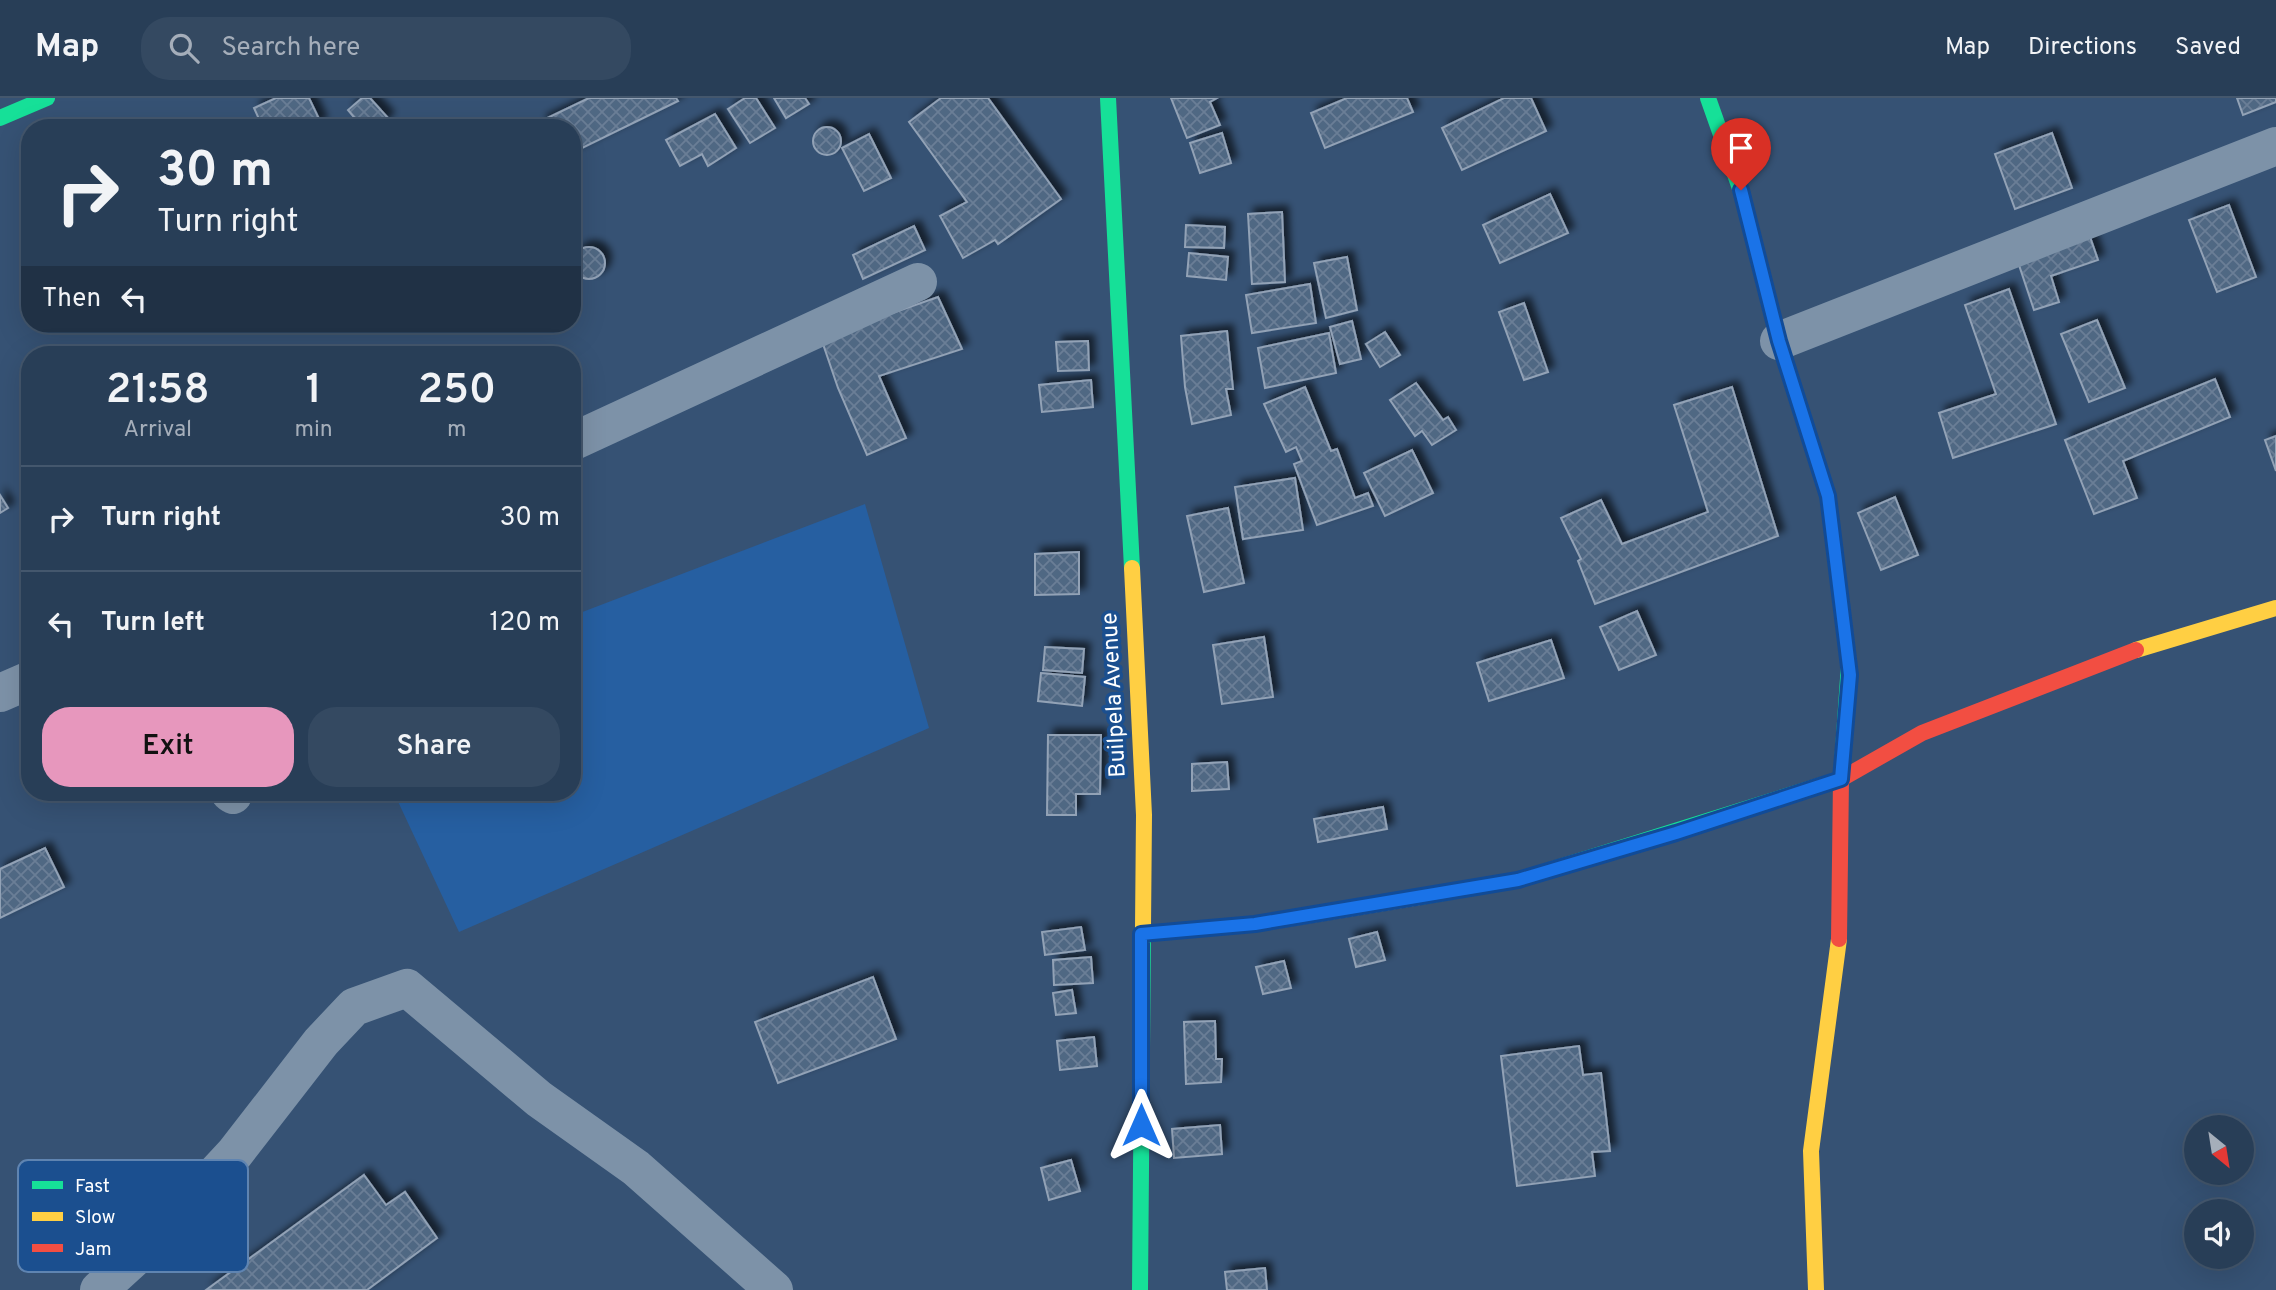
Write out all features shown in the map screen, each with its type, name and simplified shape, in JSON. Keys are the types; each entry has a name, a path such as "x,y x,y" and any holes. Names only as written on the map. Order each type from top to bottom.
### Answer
{"street":[{"path":"0,118 47,98"},
{"name":"Builpela Avenue","path":"1108,98 1144,816 1140,1290"},
{"path":"1708,98 1741,190 1779,341 1828,496 1850,675 1841,779 1839,954 1811,1151 1816,1290"},
{"path":"1779,341 1825,326 2276,146"},
{"path":"581,438 918,282"},
{"path":"1141,934 1255,924 1518,880 1676,833 1841,779 1922,733 2110,658 2276,608"},
{"path":"0,693 21,684"},
{"path":"228,1160 321,1042 354,1007 407,988 540,1099 636,1168 774,1290"},
{"path":"99,1290 119,1272"}],"shaded area":[{"path":"865,504 929,728 459,932 398,801 581,801 581,613"}],"building":[{"path":"276,98 309,98 319,119 259,119 254,108"},
{"path":"362,98 370,98 388,118 356,119 348,110"},
{"path":"589,98 676,98 678,101 581,149 581,119 545,119"},
{"path":"745,98 756,98 775,128 750,143 728,109"},
{"path":"774,98 805,98 809,104 786,118"},
{"path":"941,98 988,98 1061,199 998,244 995,240 963,258 940,216 967,202 909,122"},
{"path":"1171,98 1217,98 1210,102 1220,125 1187,138"},
{"path":"1347,98 1407,98 1413,112 1325,148 1311,113"},
{"path":"1504,98 1531,98 1546,131 1462,170 1442,128"},
{"path":"2237,98 2276,98 2276,102 2243,115"},
{"path":"715,114 736,148 708,166 702,154 680,166 666,140"},
{"path":"827,127 837,131 841,141 837,151 827,155 817,151 813,141 817,131"},
{"path":"1222,133 1231,163 1200,173 1190,143"},
{"path":"2052,133 2072,188 2015,209 1995,154"},
{"path":"869,134 891,178 864,191 842,148"},
{"path":"1550,194 1568,233 1500,263 1483,225"},
{"path":"2229,205 2256,277 2217,292 2189,220"},
{"path":"1282,212 1285,282 1252,284 1248,214"},
{"path":"1186,225 1225,227 1224,248 1185,247"},
{"path":"914,226 925,250 863,279 853,255"},
{"path":"2089,234 2098,260 2051,276 2059,302 2034,310 2017,259"},
{"path":"595,248 604,257 604,269 600,274 589,279 581,276 581,250"},
{"path":"1189,253 1228,257 1226,280 1187,276"},
{"path":"1347,257 1357,310 1326,318 1314,263"},
{"path":"1310,284 1316,323 1252,333 1246,295"},
{"path":"2009,289 2056,424 1953,458 1939,413 1996,394 1965,305"},
{"path":"938,297 962,349 879,376 906,438 867,455 838,388 821,338"},
{"path":"1524,303 1548,372 1524,380 1499,312"},
{"path":"2097,320 2125,388 2089,402 2061,334"},
{"path":"1352,321 1361,359 1340,364 1330,327"},
{"path":"1227,331 1233,389 1226,389 1231,415 1192,424 1185,387 1181,336"},
{"path":"1385,332 1400,355 1380,367 1366,344"},
{"path":"1329,333 1336,373 1265,388 1258,348"},
{"path":"1088,341 1089,370 1058,371 1056,342"},
{"path":"2215,379 2230,417 2123,461 2137,498 2094,514 2065,440"},
{"path":"1091,380 1093,407 1042,412 1039,385"},
{"path":"1416,383 1443,420 1448,417 1456,430 1432,445 1422,431 1415,436 1390,400"},
{"path":"1305,387 1331,451 1337,449 1355,498 1368,493 1373,506 1317,525 1294,464 1302,461 1296,447 1286,452 1264,404"},
{"path":"1732,387 1778,536 1595,604 1578,561 1581,559 1561,518 1601,500 1622,544 1708,512 1674,405"},
{"path":"2276,436 2276,471 2265,440"},
{"path":"1412,450 1433,493 1385,516 1364,473"},
{"path":"1295,478 1303,530 1243,539 1235,487"},
{"path":"0,495 8,508 0,513"},
{"path":"1895,497 1918,555 1881,570 1858,513"},
{"path":"1228,508 1244,583 1204,592 1187,516"},
{"path":"1079,552 1079,594 1035,595 1035,554"},
{"path":"1637,611 1656,655 1619,670 1600,627"},
{"path":"1264,637 1273,697 1222,704 1213,645"},
{"path":"1551,640 1564,678 1489,701 1477,663"},
{"path":"1045,647 1084,649 1082,673 1043,670"},
{"path":"1041,673 1085,677 1082,706 1038,701"},
{"path":"1048,735 1101,735 1100,794 1076,794 1076,815 1047,815"},
{"path":"1227,762 1229,789 1192,791 1192,764"},
{"path":"1383,807 1387,829 1318,842 1314,819"},
{"path":"45,848 64,887 0,918 0,869"},
{"path":"1081,927 1085,950 1045,955 1042,932"},
{"path":"1377,932 1385,960 1356,967 1349,939"},
{"path":"1091,957 1093,983 1054,985 1053,960"},
{"path":"1284,961 1291,988 1263,994 1256,967"},
{"path":"873,977 896,1039 778,1083 755,1022"},
{"path":"1072,990 1076,1013 1056,1015 1053,993"},
{"path":"1215,1021 1216,1059 1222,1059 1221,1082 1186,1084 1184,1022"},
{"path":"1094,1037 1097,1066 1060,1070 1057,1041"},
{"path":"1579,1046 1583,1075 1601,1073 1610,1151 1592,1152 1595,1176 1517,1186 1501,1056"},
{"path":"1220,1125 1222,1154 1174,1158 1172,1129"},
{"path":"1071,1160 1080,1191 1049,1200 1041,1168"},
{"path":"364,1175 386,1205 405,1192 437,1238 367,1290 206,1290 231,1272 248,1272 248,1259"},
{"path":"1265,1268 1267,1290 1227,1290 1225,1272"}],"traffic: fast":[{"path":"0,118 47,98"},
{"path":"1108,98 1132,568"},
{"path":"1708,98 1742,194"},
{"path":"1419,897 1518,880 1841,779 1849,664"},
{"path":"1140,1290 1143,927"}],"traffic: slow":[{"path":"1132,568 1144,815 1143,927"},
{"path":"2136,650 2276,608"},
{"path":"1141,934 1255,924 1419,897"},
{"path":"1816,1290 1811,1151 1839,939"}],"traffic: jam":[{"path":"1742,194 1779,341 1828,496 1849,664"},
{"path":"1839,939 1841,779 1922,733 2136,650"}],"route":[{"path":"1141,1125 1141,934 1255,924 1518,880 1676,833 1841,779 1850,675 1828,496 1779,341 1741,190"}]}
